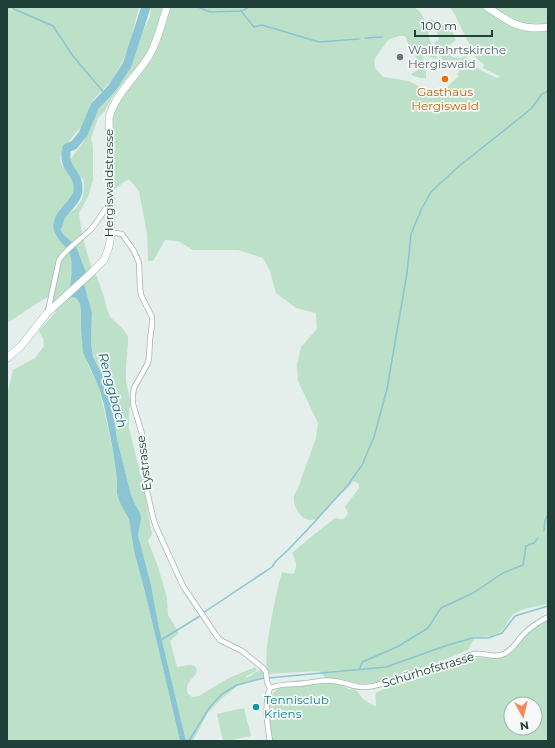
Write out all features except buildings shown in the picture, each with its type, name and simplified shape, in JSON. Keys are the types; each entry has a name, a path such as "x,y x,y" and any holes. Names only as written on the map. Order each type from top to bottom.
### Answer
{"street":[{"name":"Hergiswaldstrasse","path":"7,358 21,346 47,314 104,260 110,248 109,118 116,101 153,49 167,7"},
{"path":"487,7 508,22 520,26 535,28 548,27"},
{"path":"47,314 59,260 63,254 80,240 98,221 104,209 110,202"},
{"name":"Eystrasse","path":"111,234 122,234 134,251 139,263 141,295 152,316 148,363 134,388 133,404 142,434 145,451 146,487 156,529 183,586 216,635 220,640 242,651 263,668 266,672 267,682 270,688"},
{"name":"Schürhofstrasse","path":"270,688 284,684 306,684 327,680 365,688 387,683 404,676 424,672 476,654 491,656 503,655 510,650 528,630 548,617"},
{"path":"270,688 267,696 266,723 270,741"}],"green space":[{"path":"7,7 139,7 129,47 123,61 111,81 94,99 81,127 65,147 60,157 61,163 74,182 76,190 75,194 58,213 63,245 70,254 72,267 70,287 51,306 52,301 48,297 7,323"},
{"path":"151,7 164,7 146,56 134,73 130,74 113,96 104,112 98,118 91,138 93,147 93,180 88,197 79,213 86,250 92,268 86,273 71,241 61,231 60,225 65,216 76,208 82,199 84,191 83,179 72,168 70,163 71,159 85,139 99,105 130,66 140,36 150,17"},
{"path":"170,7 413,7 421,13 423,17 437,57 436,59 423,56 426,78 418,78 411,74 420,68 412,46 409,46 405,36 399,36 388,40 374,60 375,68 383,77 409,81 432,94 446,88 459,76 457,74 460,71 456,67 454,69 447,60 444,62 436,49 434,42 439,40 435,26 431,27 429,20 431,19 438,28 448,22 456,40 448,46 447,49 452,57 460,58 466,56 472,64 480,70 497,78 501,76 483,68 484,64 475,56 450,7 483,7 505,22 548,28 548,604 526,608 515,613 504,628 495,635 475,637 468,650 439,662 383,681 355,685 342,679 326,678 319,671 268,674 266,655 274,603 282,572 294,573 296,563 292,553 335,518 341,519 346,517 348,513 345,507 359,488 359,484 353,481 333,501 321,516 316,519 308,520 304,518 300,515 294,503 294,496 316,438 318,423 298,381 297,365 301,347 317,329 316,313 296,308 276,293 270,271 263,258 238,250 193,250 178,241 165,240 153,261 148,261 147,234 139,191 129,179 115,189 113,187 112,127 116,104 147,65"},
{"path":"489,7 548,7 548,24 525,25"},
{"path":"96,274 110,317 128,336 126,381 131,405 129,410 129,428 143,485 152,534 148,541 158,567 167,598 168,615 179,633 170,641 177,667 189,665 195,666 196,669 195,674 188,684 188,694 192,697 199,696 229,678 255,667 257,670 246,676 246,678 261,669 263,672 264,677 235,686 235,688 219,701 207,714 193,741 186,741 159,628 151,585 138,535 140,513 131,495 104,378 93,357 91,340 92,312 84,284"},
{"path":"74,297 80,304 81,329 88,365 99,388 113,450 117,479 117,494 120,503 129,518 134,551 180,741 7,741 7,395 13,370 35,358 44,346 43,338 39,332 40,329 56,312 54,310 68,298"},
{"path":"548,620 548,741 272,741 268,708 270,698 276,690 281,687 330,683 342,685 348,689 356,690 363,699 376,706 376,693 394,684 420,678 471,658 501,657 508,654 524,636 535,627"},
{"path":"244,708 251,736 223,741 217,714"}],"water":[{"path":"58,213 65,216 60,225 61,231 77,249 86,273 84,284 92,312 91,340 93,357 104,378 131,495 140,513 141,518 138,535 151,585 159,628 186,741 180,741 134,551 129,519 117,494 117,479 113,450 104,405 99,388 83,352 80,304 74,297 68,298 68,288 70,287 72,271 70,255 54,232 55,219"}],"waterway":[{"path":"12,7 53,26 73,56 106,95"},
{"name":"Renggbach","path":"58,225 60,217 74,200 78,191 78,184 66,161 67,148 74,145 83,134 95,106 112,88 127,65 146,7"},
{"path":"198,7 210,12 241,11 254,27 262,25 319,42 359,39"},
{"path":"242,11 249,7"},
{"path":"365,38 382,37"},
{"path":"203,613 272,567 348,485 362,465 374,437 387,389 407,273 411,234 421,210 431,192 458,167 531,109 542,94 548,91"},
{"path":"544,531 545,520 548,514"},
{"path":"360,668 362,662 397,647 428,628 441,608 473,593 503,573 523,565 526,546 534,543 538,538"},
{"path":"268,678 386,667 472,638 488,638 502,633 515,616 548,606"},
{"path":"161,640 200,616"},
{"path":"189,741 209,708 222,694 237,685 264,678"}],"place":[{"name":"Wallfahrtskirche Hergiswald","path":"400,57"},
{"name":"Gasthaus Hergiswald","path":"445,79"},
{"name":"Tennisclub Kriens","path":"256,707"}]}
